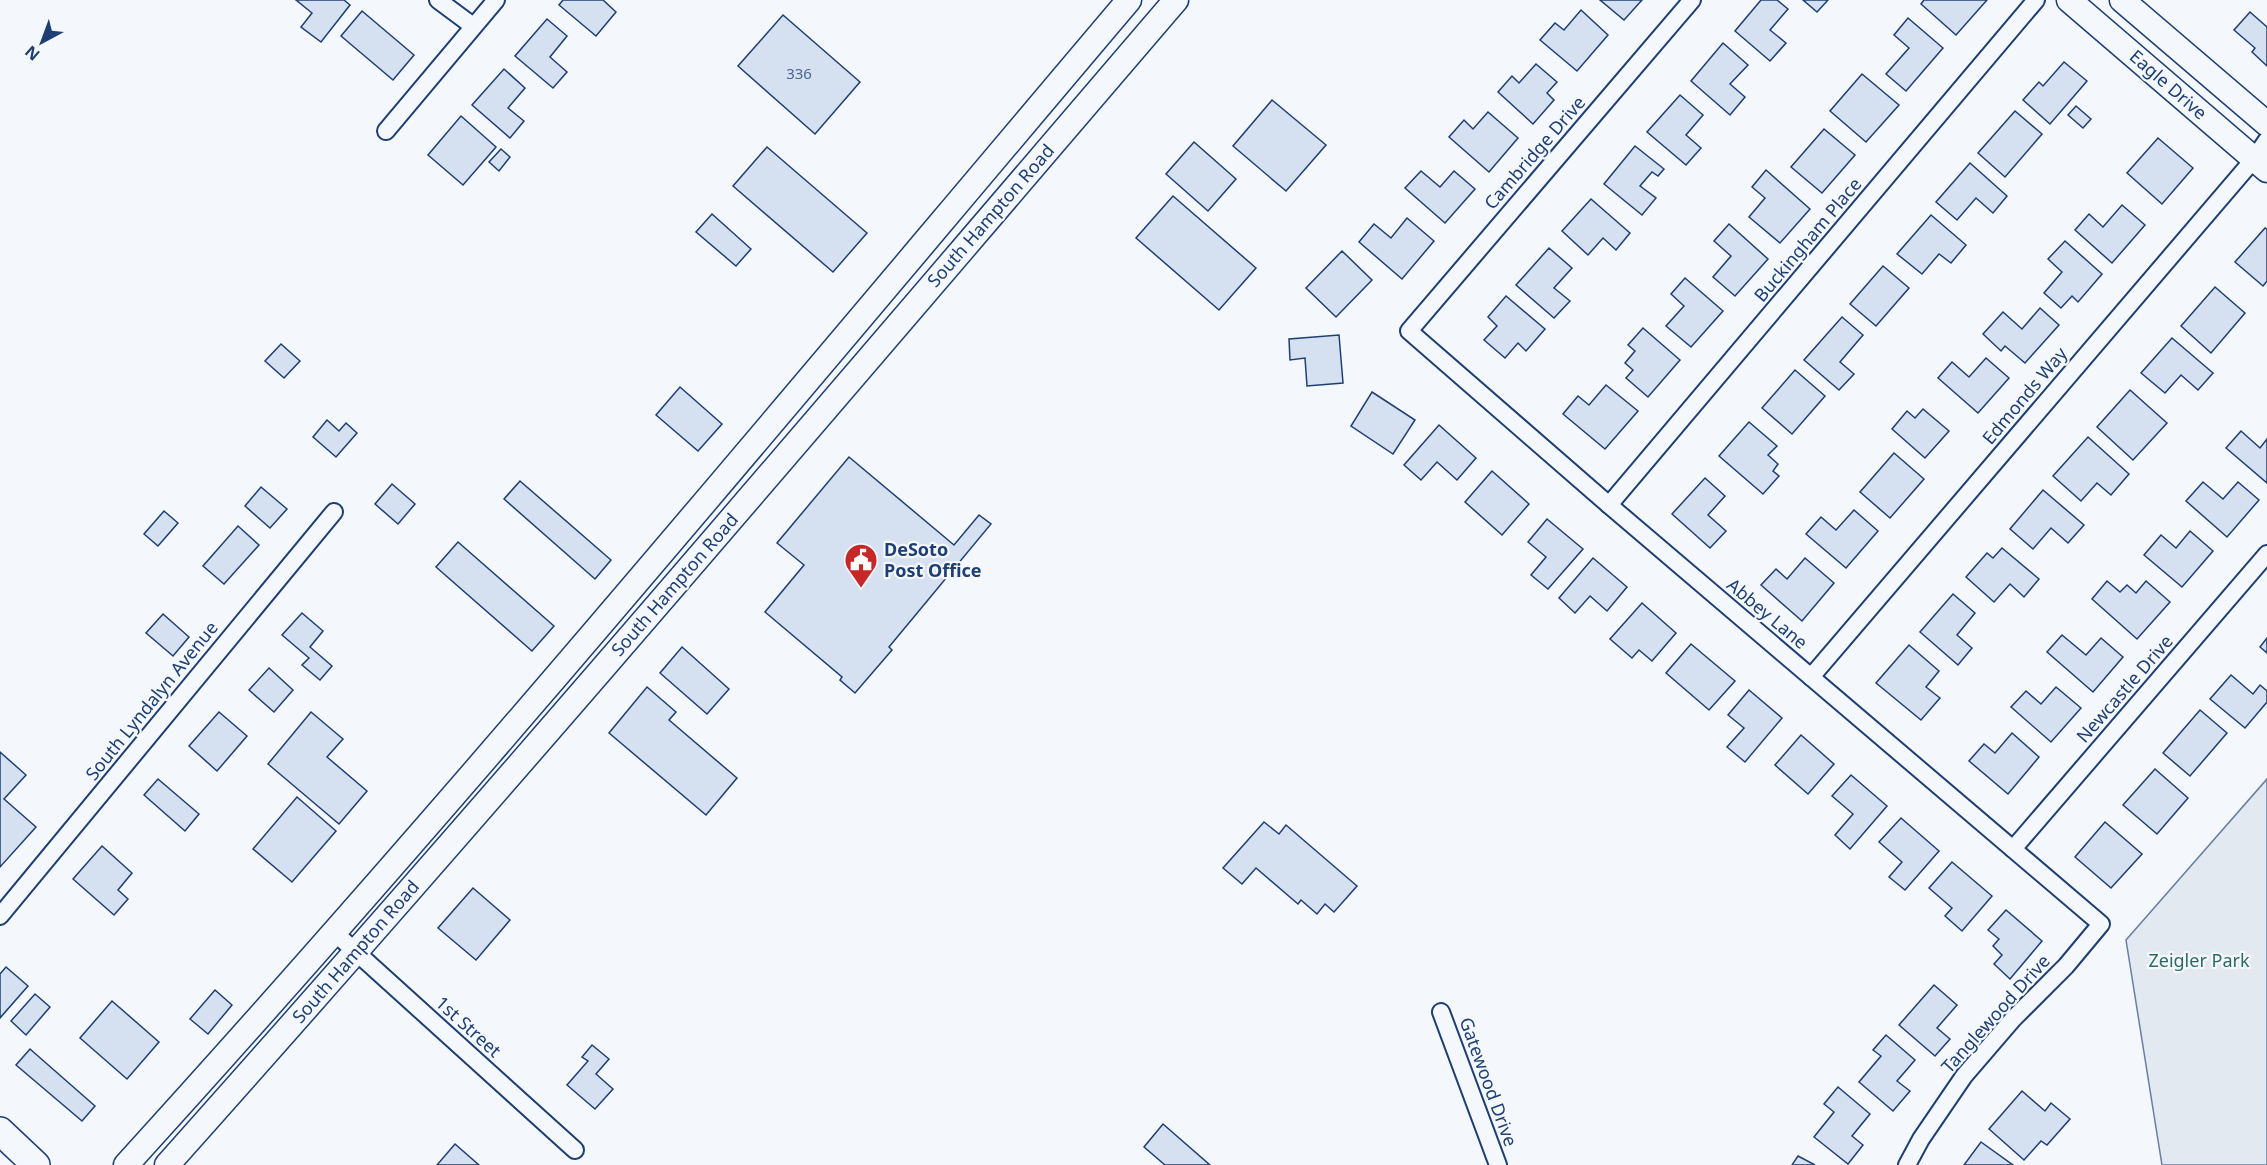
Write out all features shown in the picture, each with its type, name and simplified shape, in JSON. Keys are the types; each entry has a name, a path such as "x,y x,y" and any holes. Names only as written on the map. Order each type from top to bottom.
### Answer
{"main road":[{"name":"South Hampton Road","path":"126,1165 335,933 548,686 1129,0"},
{"name":"South Hampton Road","path":"167,1165 571,706 1176,0"},
{"name":"Eagle Drive","path":"2069,0 2262,156"},
{"name":"Eagle Drive","path":"2122,0 2267,124"},
{"path":"972,185 998,208"},
{"path":"858,320 884,341"},
{"path":"655,560 679,581"},
{"path":"548,686 571,706"},
{"path":"0,1131 36,1165"}],"street":[{"path":"438,0 474,26"},
{"path":"386,131 495,0"},
{"name":"Cambridge Drive","path":"1409,331 1692,0"},
{"name":"Buckingham Place","path":"1609,505 2037,0"},
{"name":"Edmonds Way","path":"1811,677 2262,156"},
{"name":"Abbey Lane","path":"1409,331 1609,505 2101,924"},
{"name":"South Lyndalyn Avenue","path":"0,916 334,512"},
{"name":"Newcastle Drive","path":"2013,849 2267,554"},
{"name":"Tanglewood Drive","path":"1907,1165 1921,1139 1964,1076 2013,1019 2066,966 2101,924"},
{"name":"1st Street","path":"335,933 575,1150"},
{"name":"Gatewood Drive","path":"1441,1012 1498,1165"}],"green space":[{"name":"Zeigler Park","path":"2267,779 2267,1165 2162,1165 2126,940"}],"building":[{"path":"296,0 344,0 350,5 321,42 301,27 312,13"},
{"path":"563,0 603,0 616,12 596,36 559,5"},
{"path":"1600,0 1642,0 1624,20"},
{"path":"1761,0 1777,0 1788,9 1770,30 1786,43 1770,61 1735,31"},
{"path":"1803,0 1828,0 1817,12"},
{"path":"1924,0 1987,0 1956,35 1921,4"},
{"path":"1581,10 1608,35 1577,71 1540,40 1555,23 1564,30"},
{"path":"362,11 414,55 393,80 341,36"},
{"path":"2250,12 2267,27 2267,66 2252,52 2255,48 2234,30"},
{"path":"783,15 860,82 815,134 738,66"},
{"path":"1908,18 1943,48 1906,91 1886,74 1909,48 1894,35"},
{"path":"547,19 567,36 550,57 567,72 553,88 515,56"},
{"path":"1723,43 1748,65 1730,84 1745,97 1730,115 1691,81"},
{"path":"2064,62 2087,81 2050,124 2023,100 2039,82 2043,86"},
{"path":"1536,64 1557,82 1547,93 1554,100 1533,124 1498,92 1512,76 1519,83"},
{"path":"504,69 525,88 508,108 524,121 510,138 472,105"},
{"path":"1862,74 1899,105 1866,142 1830,111"},
{"path":"1680,95 1703,115 1686,135 1701,148 1686,165 1647,132"},
{"path":"1272,100 1326,145 1286,191 1233,146"},
{"path":"2076,106 2091,119 2083,128 2068,115"},
{"path":"2015,111 2042,134 2005,177 1978,153"},
{"path":"1488,112 1518,138 1489,172 1449,137 1464,120 1473,129"},
{"path":"461,116 496,147 463,185 428,155"},
{"path":"1824,129 1855,155 1822,193 1791,167"},
{"path":"2158,138 2193,168 2162,204 2127,173"},
{"path":"1194,142 1236,179 1208,211 1166,174"},
{"path":"1635,146 1664,169 1658,176 1652,172 1640,186 1656,198 1642,215 1604,184"},
{"path":"767,147 867,233 833,272 733,186"},
{"path":"501,149 510,157 499,171 489,162"},
{"path":"1970,163 2007,196 1993,213 1976,198 1957,220 1936,202"},
{"path":"1766,170 1810,209 1780,243 1749,217 1765,198 1752,187"},
{"path":"1421,171 1440,187 1454,171 1475,189 1445,223 1405,188"},
{"path":"1173,196 1256,268 1219,310 1136,238"},
{"path":"1591,199 1630,233 1616,250 1603,238 1588,255 1562,231"},
{"path":"2122,205 2145,225 2112,263 2075,230 2089,214 2103,227"},
{"path":"712,214 751,249 736,266 696,232"},
{"path":"1931,215 1966,245 1951,263 1939,254 1922,274 1897,254"},
{"path":"1407,218 1434,241 1402,279 1359,242 1374,224 1391,238"},
{"path":"1729,224 1768,259 1735,296 1713,277 1731,256 1714,241"},
{"path":"2265,228 2267,229 2267,281 2263,286 2235,262"},
{"path":"2065,241 2102,274 2078,302 2072,296 2061,308 2044,293 2062,272 2048,259"},
{"path":"1549,248 1572,268 1554,288 1570,301 1554,318 1516,285"},
{"path":"1342,251 1372,280 1336,317 1306,288"},
{"path":"1883,266 1909,288 1876,326 1850,304"},
{"path":"1685,278 1723,311 1691,347 1666,326 1684,306 1671,294"},
{"path":"2215,287 2245,313 2211,353 2181,326"},
{"path":"1506,296 1545,329 1526,351 1518,343 1505,358 1484,340 1497,326 1488,317"},
{"path":"2040,308 2059,325 2025,363 2005,346 2001,351 1983,334 2003,312 2022,329"},
{"path":"1842,317 1863,335 1840,362 1854,374 1839,390 1804,360"},
{"path":"1643,328 1680,360 1648,397 1626,378 1633,370 1625,363 1635,351 1628,345"},
{"path":"1339,335 1343,383 1307,386 1305,358 1290,360 1289,339"},
{"path":"2172,338 2213,373 2198,390 2181,375 2165,393 2141,373"},
{"path":"281,344 300,361 284,378 265,361"},
{"path":"1986,358 2009,378 1978,413 1938,378 1952,362 1969,377"},
{"path":"1795,370 1825,396 1792,434 1762,408"},
{"path":"1606,385 1638,411 1605,449 1563,414 1578,396 1589,405"},
{"path":"680,387 722,424 698,451 656,415"},
{"path":"2130,390 2167,423 2133,460 2097,427"},
{"path":"1372,392 1415,420 1393,454 1351,426"},
{"path":"1923,409 1949,431 1925,458 1892,429 1907,411 1915,418"},
{"path":"327,420 339,431 346,423 357,433 336,457 313,437"},
{"path":"1749,422 1777,446 1768,455 1778,464 1773,471 1779,476 1763,494 1719,456"},
{"path":"1439,425 1476,458 1457,480 1437,462 1421,480 1404,465"},
{"path":"2241,431 2260,448 2267,439 2267,483 2226,448"},
{"path":"2088,437 2129,474 2111,495 2097,483 2081,501 2053,476"},
{"path":"1894,453 1924,479 1890,518 1860,492"},
{"name":"DeSoto Post Office","path":"849,457 954,545 979,515 991,524 889,647 892,650 855,693 840,680 842,677 765,612 804,565 777,543"},
{"path":"1492,471 1529,504 1502,535 1465,502"},
{"path":"1705,478 1725,496 1708,515 1726,531 1710,548 1672,514"},
{"path":"520,481 611,560 595,579 504,499"},
{"path":"2203,482 2223,499 2238,482 2259,500 2227,537 2186,501"},
{"path":"392,484 415,504 398,524 375,504"},
{"path":"261,487 287,509 270,528 245,506"},
{"path":"2043,490 2084,525 2068,543 2051,528 2033,549 2010,529"},
{"path":"1854,510 1878,531 1846,568 1806,534 1821,517 1836,530"},
{"path":"164,511 178,523 158,546 144,534"},
{"path":"1547,519 1583,549 1548,589 1531,575 1546,557 1528,542"},
{"path":"238,526 259,545 224,584 203,566"},
{"path":"2190,531 2213,551 2182,587 2144,555 2161,535 2176,548"},
{"path":"458,542 554,626 532,651 436,567"},
{"path":"2002,548 2039,579 2024,597 2010,584 1994,602 1966,577 1987,553 1993,558"},
{"path":"1593,558 1627,587 1607,611 1590,596 1575,613 1559,598"},
{"path":"1805,558 1834,583 1802,621 1761,585 1776,569 1787,579"},
{"path":"2107,581 2120,592 2127,585 2136,593 2146,581 2170,602 2137,639 2092,599"},
{"path":"1953,594 1975,613 1957,635 1972,648 1958,665 1920,632"},
{"path":"1642,603 1676,633 1652,661 1639,650 1632,658 1610,639"},
{"path":"302,613 323,631 310,647 332,666 320,680 302,665 309,658 282,635"},
{"path":"163,614 189,637 173,656 146,633"},
{"path":"2062,635 2086,655 2101,638 2123,657 2093,692 2047,652"},
{"path":"2267,638 2267,653 2260,647"},
{"path":"1691,644 1735,681 1709,710 1666,673"},
{"path":"1909,645 1939,671 1926,687 1940,698 1921,720 1876,683"},
{"path":"682,647 729,689 707,714 660,673"},
{"path":"269,668 293,690 274,712 249,690"},
{"path":"2231,675 2253,694 2260,685 2267,691 2267,702 2245,728 2210,699"},
{"path":"647,687 676,712 669,720 737,778 706,815 609,733"},
{"path":"2056,687 2081,708 2051,742 2011,707 2026,691 2041,704"},
{"path":"1749,690 1782,718 1745,762 1727,747 1744,728 1728,715"},
{"path":"2200,710 2227,733 2190,776 2163,753"},
{"path":"219,712 247,736 217,771 189,746"},
{"path":"311,712 343,739 327,757 367,791 339,824 268,764"},
{"path":"2012,733 2039,757 2008,794 1969,761 1984,744 1995,753"},
{"path":"1801,735 1834,764 1808,794 1775,765"},
{"path":"0,752 26,775 4,799 36,827 0,867"},
{"path":"2155,769 2188,798 2157,834 2123,805"},
{"path":"1851,775 1887,806 1850,849 1835,835 1853,814 1832,796"},
{"path":"158,779 199,814 185,831 144,795"},
{"path":"297,797 336,831 292,882 253,849"},
{"path":"1901,818 1939,851 1905,890 1889,877 1902,862 1879,842"},
{"path":"1264,822 1279,834 1286,825 1357,886 1334,912 1325,904 1317,914 1301,900 1298,904 1256,868 1242,884 1223,868"},
{"path":"2105,822 2142,854 2111,888 2075,857"},
{"path":"102,846 132,873 118,890 128,899 114,915 73,879"},
{"path":"1952,862 1992,896 1962,931 1945,916 1952,908 1929,888"},
{"path":"473,888 510,920 476,960 438,928"},
{"path":"2006,910 2042,941 2010,979 1994,964 2002,955 1993,946 1999,939 1988,930"},
{"path":"6,967 28,986 0,1018 0,974"},
{"path":"1934,985 1957,1005 1937,1028 1950,1039 1935,1056 1899,1025"},
{"path":"215,990 232,1005 208,1034 190,1019"},
{"path":"35,994 50,1007 26,1035 11,1021"},
{"path":"112,1001 159,1042 127,1079 80,1038"},
{"path":"1886,1035 1915,1060 1897,1081 1910,1091 1893,1111 1859,1082 1881,1056 1873,1050"},
{"path":"592,1045 609,1059 596,1074 613,1089 595,1109 567,1085 588,1061 582,1057"},
{"path":"30,1049 95,1106 82,1121 16,1065"},
{"path":"1838,1087 1870,1114 1852,1136 1863,1145 1848,1164 1814,1137 1834,1112 1824,1104"},
{"path":"2022,1091 2045,1111 2051,1103 2070,1119 2047,1145 2041,1141 2024,1160 1989,1129"},
{"path":"1163,1124 1210,1165 1165,1165 1144,1147"},
{"path":"1981,1142 2013,1165 1964,1165"},
{"path":"455,1144 479,1165 437,1165"},
{"path":"1798,1156 1815,1165 1792,1165"}],"place":[{"name":"DeSoto Post Office","path":"861,589"}]}
